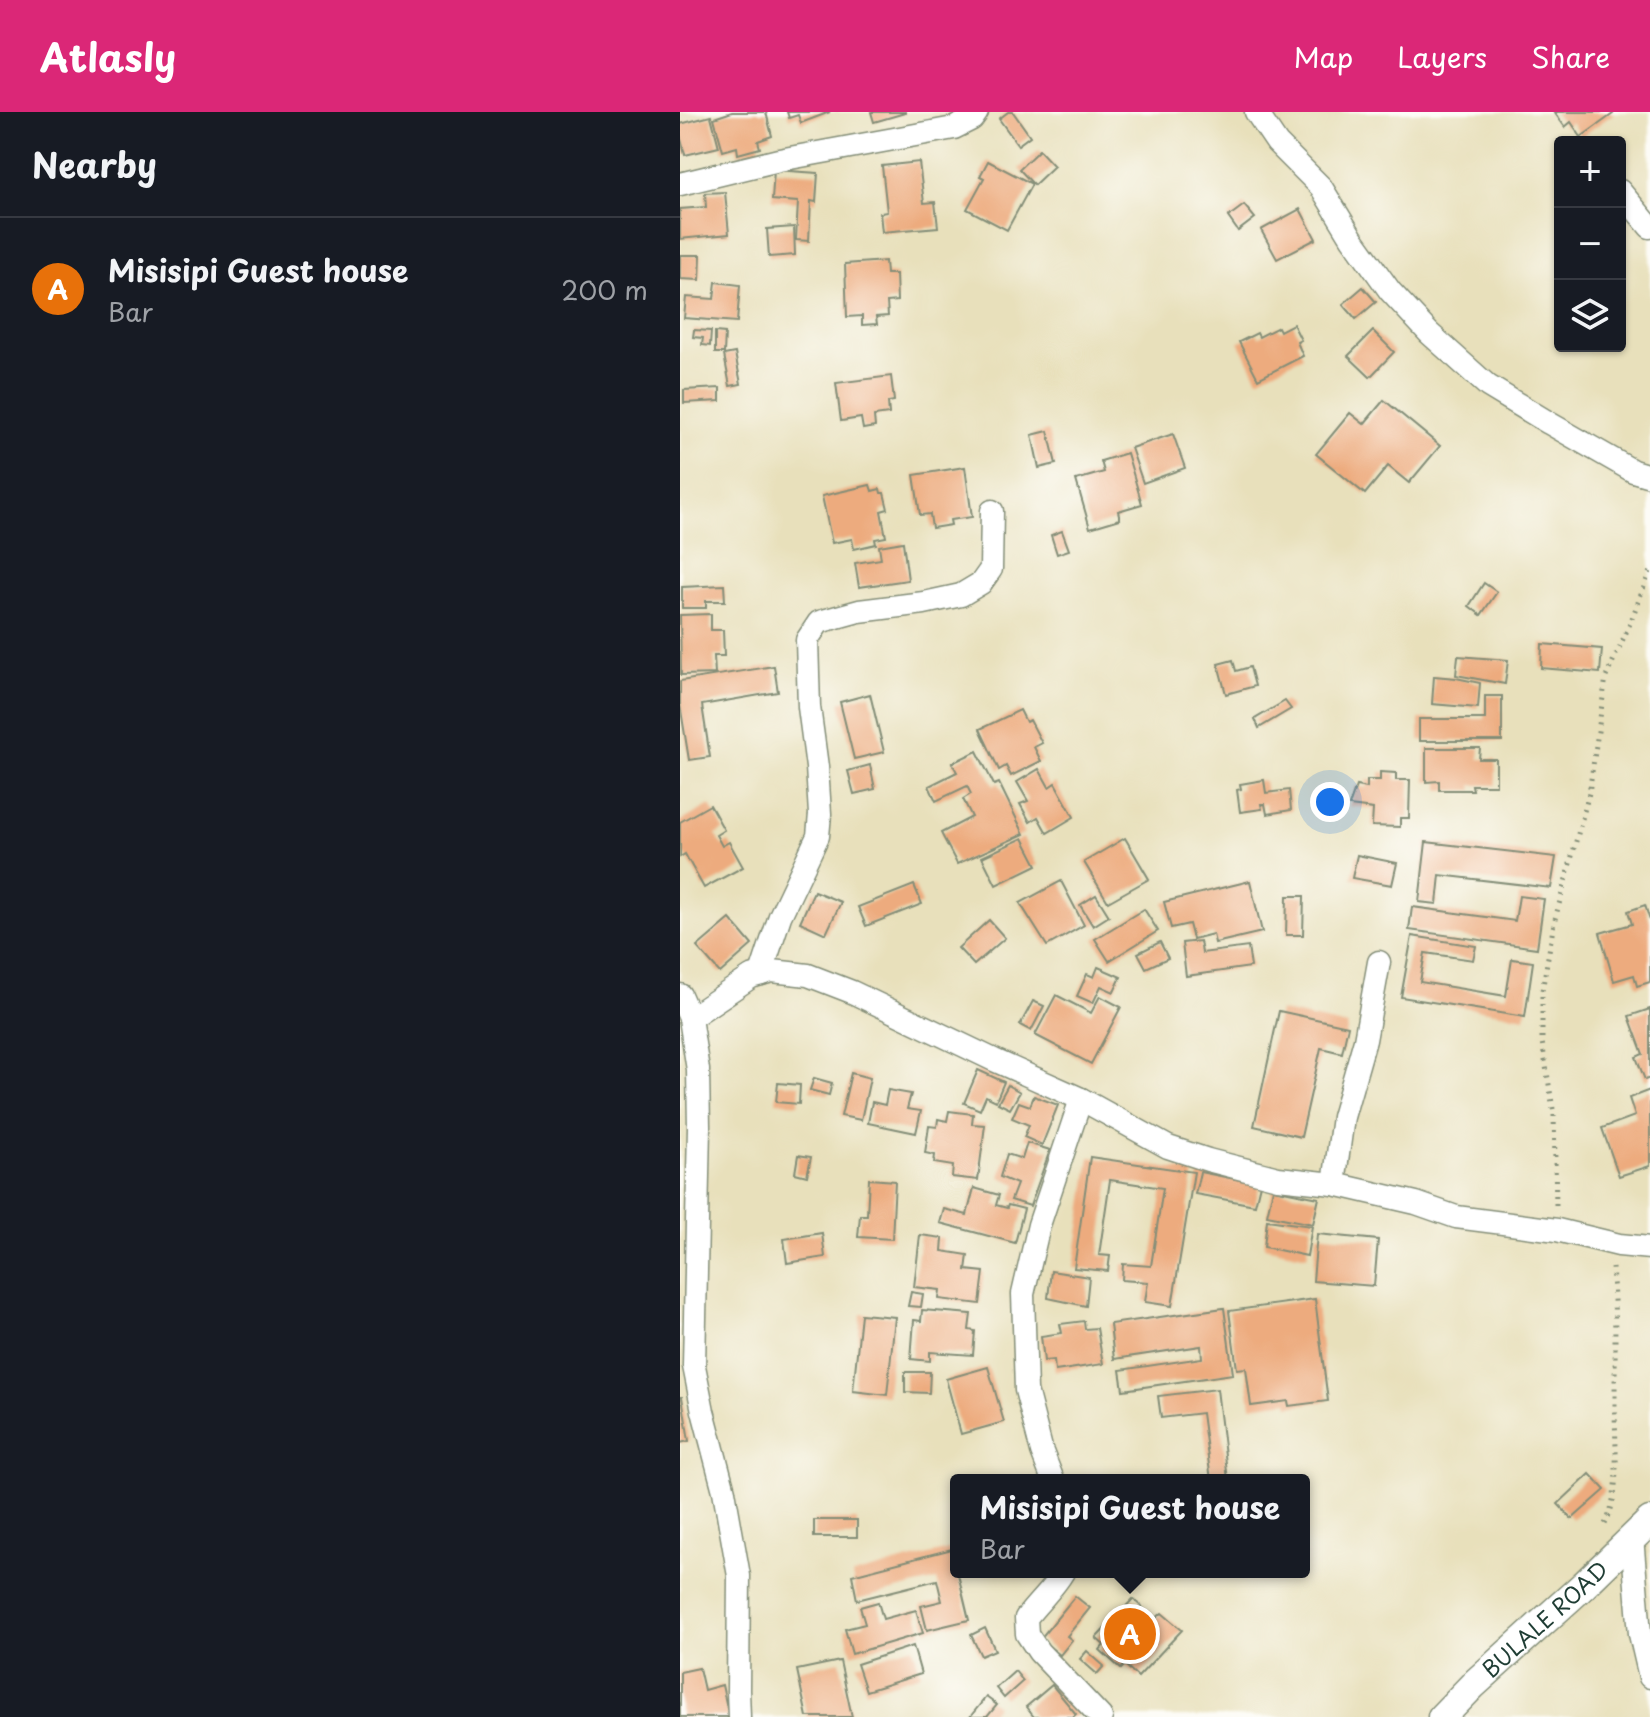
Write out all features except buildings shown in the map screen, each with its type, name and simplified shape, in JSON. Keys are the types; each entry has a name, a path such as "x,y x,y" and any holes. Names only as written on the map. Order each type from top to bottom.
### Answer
{"street":[{"path":"680,184 779,160 954,128 972,119 977,112"},
{"path":"1256,112 1277,143 1321,187 1390,291 1429,333 1488,386 1633,471 1650,476"},
{"path":"1626,198 1650,227"},
{"path":"761,974 780,916 818,836 820,814 809,707 807,640 819,622 859,611 961,595 981,583 991,569 992,511"},
{"path":"1334,1184 1343,1117 1365,1040 1379,962"},
{"path":"690,1018 761,974 772,971 808,975 852,992 1081,1099 1168,1147 1208,1160 1278,1178 1334,1184 1416,1203 1456,1217 1557,1230 1609,1243 1650,1248"},
{"path":"680,995 690,1018 698,1070 694,1366 724,1491 739,1576 739,1717"},
{"path":"1051,1474 1026,1390 1023,1294 1039,1225 1081,1099"},
{"path":"1641,1529 1640,1634 1650,1677"},
{"name":"BULALE ROAD","path":"1442,1717 1641,1529"},
{"path":"1060,1578 1026,1618 1027,1634 1039,1652 1101,1717"}],"path":[{"path":"1557,1230 1554,1115 1542,1042 1542,991 1554,923 1589,793 1606,677 1650,571"},
{"path":"1599,1534 1611,1513 1615,1488 1615,1345 1609,1243"}],"place":[{"name":"Misisipi Guest house","path":"1130,1634"}]}
